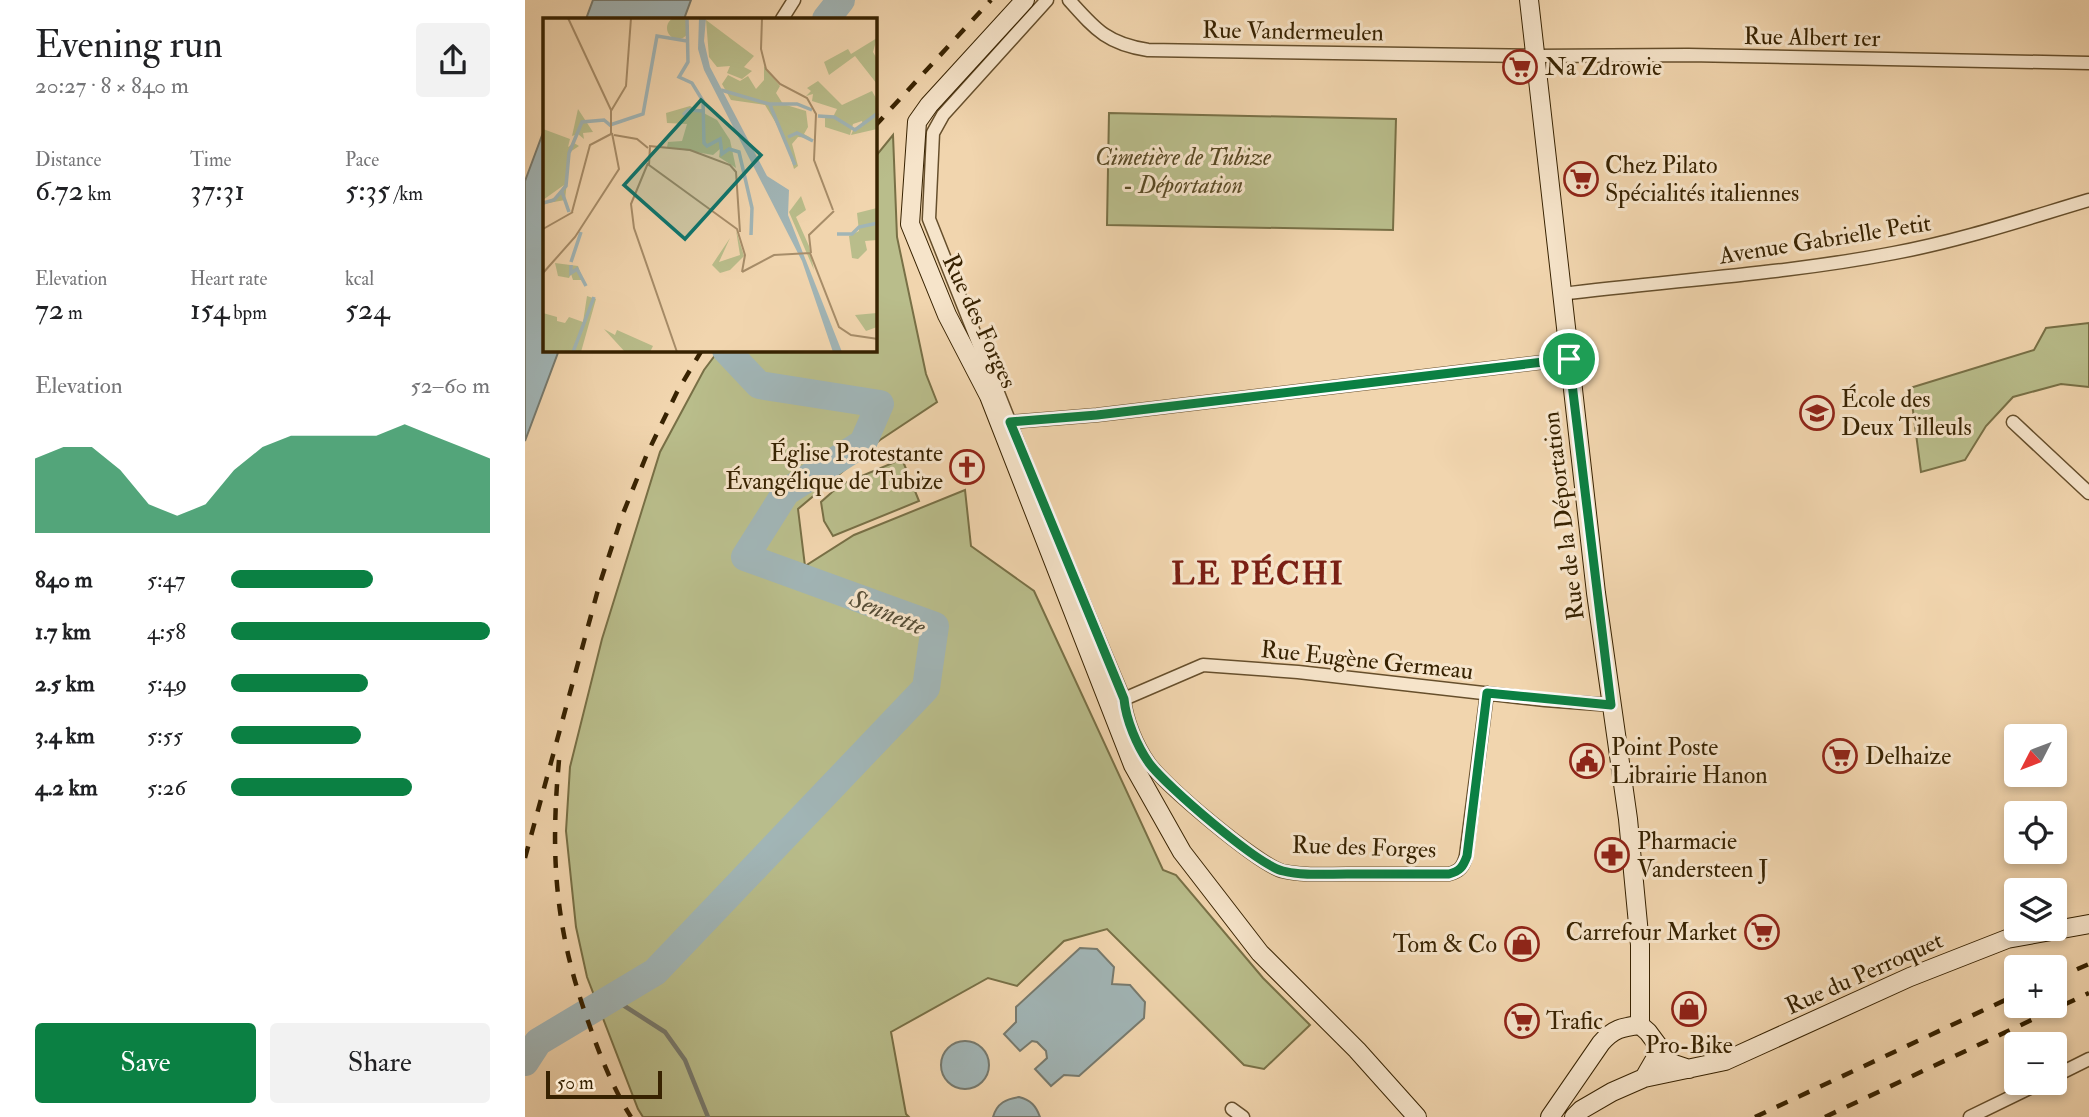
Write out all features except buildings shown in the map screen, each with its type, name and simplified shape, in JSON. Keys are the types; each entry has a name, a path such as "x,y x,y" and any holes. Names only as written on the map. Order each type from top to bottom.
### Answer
{"main road":[{"name":"Rue des Forges","path":"1025,0 929,104 916,122 910,224 947,315 994,407 1133,765 1182,852 1260,953 1357,1050 1417,1117"},
{"name":"Rue de la Déportation","path":"1529,0 1569,359 1611,705 1628,819 1640,946 1640,1025"},
{"name":"Rue du Perroquet","path":"1644,1078 1725,1061 1910,977 2007,939 2089,924"},
{"path":"1550,1117 1611,1032 1620,1027 1640,1025 1648,1031 1671,1063 1689,1069"},
{"path":"1574,1117 1612,1092 1644,1078 1655,1059 1657,1047"}],"street":[{"path":"783,18 794,0"},
{"name":"Rue des Forges","path":"1047,0 943,115 933,133 929,219 1124,699 1125,711 1149,762 1182,797 1265,863 1282,870 1313,874 1449,874 1458,872 1467,856 1487,693"},
{"name":"Rue Vandermeulen","path":"1069,0 1109,40 1126,47 1148,50 1534,56"},
{"name":"Rue Albert 1er","path":"1534,56 1702,55 2089,63"},
{"name":"Avenue Gabrielle Petit","path":"1562,294 1744,275 1895,253 1957,239 2089,200"},
{"path":"1010,422 1097,415 1569,359"},
{"path":"2013,422 2089,493"},
{"name":"Rue Eugène Germeau","path":"1124,699 1203,665 1298,672 1611,705"},
{"path":"1133,765 1138,741"},
{"path":"2067,1070 2089,1059"},
{"path":"1970,1117 2015,1095"},
{"path":"1231,1109 1243,1117"}],"green space":[{"name":"Cimetière de Tubize - Déportation","path":"1109,113 1396,119 1393,230 1107,225"},
{"path":"893,135 897,237 926,374 937,402 880,440 798,509 805,566 854,535 965,490 971,546 1034,591 1163,870 1176,875 1263,978 1310,1025 1264,1069 1244,1065 1107,929 1064,941 1017,986 988,978 891,1032 906,1114 909,1117 643,1117 638,1109 587,977 576,927 566,831 570,767 602,639 660,452 704,370 718,352 877,352 877,155"},
{"path":"2089,323 2089,387 2061,384 2013,397 1986,426 1965,460 1921,472 1910,388 2034,350 2046,328"},
{"path":"902,459 919,501 833,536 824,521 821,502 840,485"}],"shaded area":[{"path":"593,0 691,0 684,18 586,18"},
{"path":"543,133 543,352 558,352 525,441 525,181"},
{"path":"1080,948 1097,949 1114,967 1112,984 1130,985 1145,1002 1144,1018 1079,1076 1064,1075 1051,1086 1035,1069 1047,1058 1046,1051 1032,1041 1020,1051 1004,1034 1016,1022 1016,1007"},
{"path":"965,1041 982,1048 989,1065 982,1082 965,1089 948,1082 941,1065 948,1048"},
{"path":"1019,1097 1033,1104 1040,1117 993,1117 1003,1102"}],"waterway":[{"name":"Sennette","path":"827,18 841,0"},
{"name":"Sennette","path":"525,1062 538,1042 655,972 926,688 935,626 745,557 786,492 863,443 880,404 759,385 728,352"},
{"path":"612,998 665,1032 685,1060 708,1117"}],"railway":[{"path":"877,124 991,0"},
{"path":"525,858 599,586 622,516 647,454 677,392 701,352"},
{"path":"559,760 555,829 562,925 593,1036 631,1117"},
{"path":"2067,974 2089,964"},
{"path":"1825,1117 2089,993"},
{"path":"1755,1117 2004,1001"}],"place":[{"name":"Na Zdrowie","path":"1520,67"},
{"name":"Chez Pilato Spécialités italiennes","path":"1581,179"},
{"name":"École des Deux Tilleuls","path":"1817,413"},
{"name":"Église Protestante Évangélique de Tubize","path":"967,467"},
{"name":"Delhaize","path":"1840,756"},
{"name":"Point Poste Librairie Hanon","path":"1587,761"},
{"name":"Pharmacie Vandersteen J","path":"1612,855"},
{"name":"Carrefour Market","path":"1762,932"},
{"name":"Tom & Co","path":"1522,944"},
{"name":"Pro-Bike","path":"1689,1009"},
{"name":"Trafic","path":"1522,1021"}],"district":[{"name":"LE PÉCHI","path":"1258,573"}],"route":[{"path":"1569,359 1611,705 1487,693 1467,856 1458,872 1313,874 1282,870 1265,863 1182,797 1149,762 1125,711 1124,699 1010,422 1097,415 1569,359"}]}
